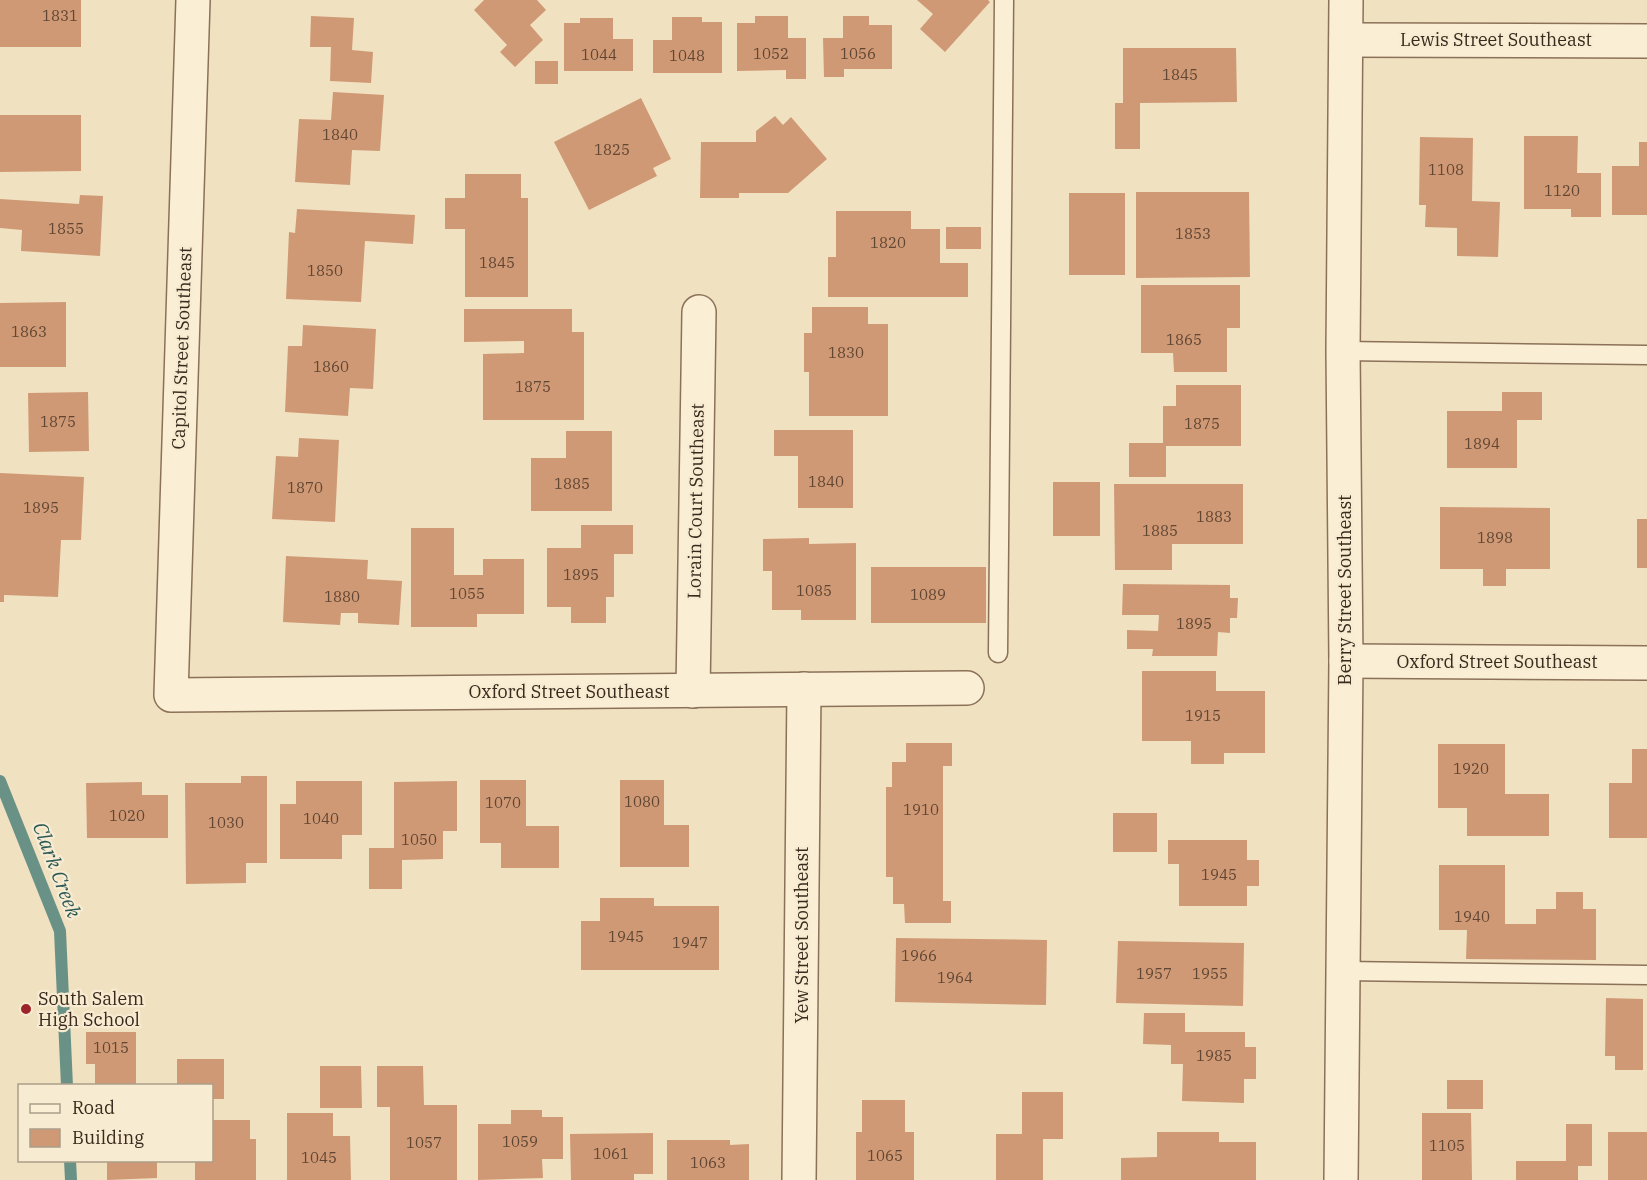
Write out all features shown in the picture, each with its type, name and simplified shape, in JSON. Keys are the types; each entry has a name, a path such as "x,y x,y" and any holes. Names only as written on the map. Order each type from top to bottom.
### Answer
{"street":[{"name":"Capitol Street Southeast","path":"171,695 193,0"},
{"name":"Berry Street Southeast","path":"1341,1180 1346,661 1343,351 1346,0"},
{"name":"Lewis Street Southeast","path":"1346,40 1647,41"},
{"name":"Lorain Court Southeast","path":"693,691 699,312"},
{"name":"Oxford Street Southeast","path":"1346,661 1647,663"},
{"name":"Oxford Street Southeast","path":"171,695 967,688"},
{"name":"Yew Street Southeast","path":"800,1180 804,689"}],"lane":[{"path":"998,653 1004,0"},
{"path":"1343,351 1647,355"},
{"path":"1344,971 1647,975"}],"building":[{"path":"0,0 81,0 81,47 0,47"},
{"path":"484,0 537,0 546,10 530,25 543,40 515,67 500,52 507,45 474,10"},
{"path":"917,0 988,0 990,2 945,52 920,29 933,14"},
{"path":"311,16 354,18 352,50 373,52 371,83 330,81 331,47 310,47"},
{"path":"755,16 788,16 788,38 806,38 806,79 786,79 786,70 737,71 737,23 755,23"},
{"path":"843,16 869,16 869,25 892,25 892,69 844,69 844,77 824,77 823,38 843,38"},
{"path":"672,17 702,17 702,22 722,22 722,73 653,73 653,40 672,40"},
{"path":"580,18 613,18 613,39 633,39 633,71 564,71 564,23 580,23"},
{"path":"1123,48 1236,48 1237,102 1140,103 1140,149 1115,149 1115,103 1123,103"},
{"path":"535,61 558,61 558,84 535,84"},
{"path":"333,92 384,95 380,151 352,150 350,185 295,182 299,119 331,120"},
{"path":"641,98 671,159 653,168 657,176 589,210 554,142"},
{"path":"0,115 81,115 81,171 0,172"},
{"path":"775,116 783,125 791,117 827,159 788,193 739,193 739,198 700,198 701,142 756,142 756,131"},
{"path":"1524,136 1578,136 1577,173 1601,173 1601,217 1571,217 1571,209 1524,209"},
{"path":"1420,137 1473,138 1472,201 1500,202 1498,257 1457,256 1457,228 1425,227 1426,205 1419,205"},
{"path":"1639,142 1647,142 1647,215 1612,215 1612,166 1639,166"},
{"path":"465,174 521,174 521,198 528,198 528,297 465,297 465,229 445,229 445,198 465,198"},
{"path":"1136,192 1249,192 1250,277 1136,278"},
{"path":"1069,193 1125,193 1125,275 1069,275"},
{"path":"80,195 103,196 100,256 21,251 22,230 0,228 0,199 79,204"},
{"path":"297,209 415,215 413,244 365,241 361,302 286,299 289,232 295,233"},
{"path":"836,211 911,211 911,229 940,229 940,263 968,263 968,297 828,297 828,257 836,257"},
{"path":"946,227 981,227 981,249 946,249"},
{"path":"1141,285 1240,285 1240,328 1227,328 1227,372 1174,372 1173,353 1141,353"},
{"path":"66,302 66,367 0,367 0,303"},
{"path":"812,307 868,307 868,324 888,324 888,416 809,416 809,372 804,372 804,333 812,333"},
{"path":"464,309 572,309 572,332 584,332 584,420 483,420 483,354 524,353 524,341 464,342"},
{"path":"303,325 376,329 373,389 350,388 348,416 285,412 288,346 302,346"},
{"path":"1176,385 1241,385 1241,446 1166,446 1166,477 1129,477 1129,443 1163,443 1163,406 1176,406"},
{"path":"88,392 89,451 29,452 28,393"},
{"path":"1502,392 1542,392 1542,420 1517,420 1517,468 1447,468 1447,411 1502,411"},
{"path":"774,430 853,430 853,508 798,508 798,456 774,456"},
{"path":"566,431 612,431 612,511 531,511 531,458 566,458"},
{"path":"299,438 339,440 335,522 272,519 276,456 298,457"},
{"path":"0,473 84,477 81,540 61,540 58,597 4,595 4,602 0,602"},
{"path":"1053,482 1100,482 1100,536 1053,536"},
{"path":"1114,484 1243,484 1243,544 1172,544 1172,570 1115,570"},
{"path":"1440,507 1550,508 1550,569 1506,569 1506,586 1483,586 1483,569 1440,569"},
{"path":"1637,519 1647,519 1647,568 1637,568"},
{"path":"581,525 633,525 633,554 614,554 614,597 606,597 606,623 571,623 571,607 547,607 547,548 581,548"},
{"path":"411,528 454,528 454,575 483,575 483,559 524,559 524,614 477,614 477,627 411,627"},
{"path":"809,538 809,544 856,543 856,620 801,620 801,610 772,610 772,571 763,571 763,539"},
{"path":"286,556 368,560 367,579 402,581 399,625 358,623 358,613 341,613 340,625 283,622"},
{"path":"871,567 986,567 986,623 871,623"},
{"path":"1123,584 1230,585 1230,598 1238,598 1237,618 1230,618 1230,633 1218,632 1217,656 1152,656 1153,649 1127,649 1127,630 1158,631 1159,615 1122,615"},
{"path":"1142,671 1216,671 1216,691 1265,691 1265,753 1224,753 1224,764 1191,764 1191,741 1142,741"},
{"path":"906,743 952,743 952,766 943,766 943,901 951,901 951,923 905,923 904,904 893,904 893,877 886,877 886,787 892,787 892,762 906,762"},
{"path":"1438,744 1505,744 1505,794 1549,794 1549,836 1467,836 1467,808 1438,808"},
{"path":"1632,749 1647,749 1647,838 1609,838 1609,783 1632,783"},
{"path":"241,776 267,776 267,863 246,863 246,883 186,884 185,783 241,783"},
{"path":"480,780 526,780 526,826 559,826 559,868 501,868 501,843 480,843"},
{"path":"620,780 664,780 664,825 689,825 689,867 620,867"},
{"path":"296,781 362,781 362,835 342,835 342,859 280,859 280,804 296,804"},
{"path":"457,781 457,831 443,831 443,859 402,860 402,889 369,889 369,848 394,848 394,782"},
{"path":"142,782 142,795 168,795 168,838 87,838 86,783"},
{"path":"1113,813 1157,813 1157,852 1113,852"},
{"path":"1168,840 1247,840 1247,860 1259,860 1259,886 1247,886 1247,906 1179,906 1179,864 1168,864"},
{"path":"1439,865 1505,865 1505,924 1536,924 1536,909 1556,909 1556,892 1583,892 1583,909 1596,909 1596,960 1466,959 1467,930 1439,930"},
{"path":"600,898 654,898 654,906 719,906 719,970 581,970 581,921 600,921"},
{"path":"896,938 1047,940 1046,1005 895,1002"},
{"path":"1118,941 1244,943 1243,1006 1116,1003"},
{"path":"1606,998 1643,999 1643,1070 1615,1070 1615,1056 1605,1056"},
{"path":"1144,1013 1185,1013 1185,1032 1245,1032 1245,1047 1256,1047 1256,1079 1244,1079 1244,1103 1182,1101 1183,1064 1171,1064 1171,1045 1143,1044"},
{"path":"86,1032 136,1032 136,1084 95,1084 95,1064 86,1064"},
{"path":"177,1059 224,1059 224,1099 213,1099 213,1084 177,1084"},
{"path":"320,1066 361,1066 362,1108 320,1108"},
{"path":"377,1066 423,1066 424,1105 457,1105 457,1180 390,1180 390,1107 377,1107"},
{"path":"1447,1080 1483,1080 1483,1109 1447,1109"},
{"path":"1022,1092 1063,1092 1063,1139 1043,1139 1043,1180 996,1180 996,1134 1022,1134"},
{"path":"862,1100 905,1100 905,1132 914,1132 914,1180 856,1180 856,1132 862,1132"},
{"path":"511,1110 542,1110 542,1117 563,1117 563,1159 542,1159 543,1178 478,1180 478,1124 511,1124"},
{"path":"287,1113 333,1113 333,1136 350,1136 351,1180 287,1180"},
{"path":"1422,1113 1471,1113 1472,1180 1422,1180"},
{"path":"213,1120 250,1120 250,1139 256,1139 256,1180 195,1180 195,1162 213,1162"},
{"path":"1566,1124 1592,1124 1592,1166 1578,1166 1578,1180 1516,1180 1516,1161 1566,1161"},
{"path":"1157,1132 1219,1132 1219,1142 1256,1142 1256,1180 1121,1180 1121,1158 1157,1157"},
{"path":"1608,1132 1647,1132 1647,1180 1608,1180"},
{"path":"653,1133 653,1174 634,1174 634,1180 571,1180 570,1134"},
{"path":"667,1140 730,1140 730,1145 749,1144 749,1180 667,1180"},
{"path":"107,1162 157,1162 157,1178 107,1180"}],"waterway":[{"name":"Clark Creek","path":"0,781 60,931 67,1084"},
{"name":"Clark Creek","path":"70,1162 71,1180"}],"place":[{"name":"South Salem High School","path":"26,1009"}]}
